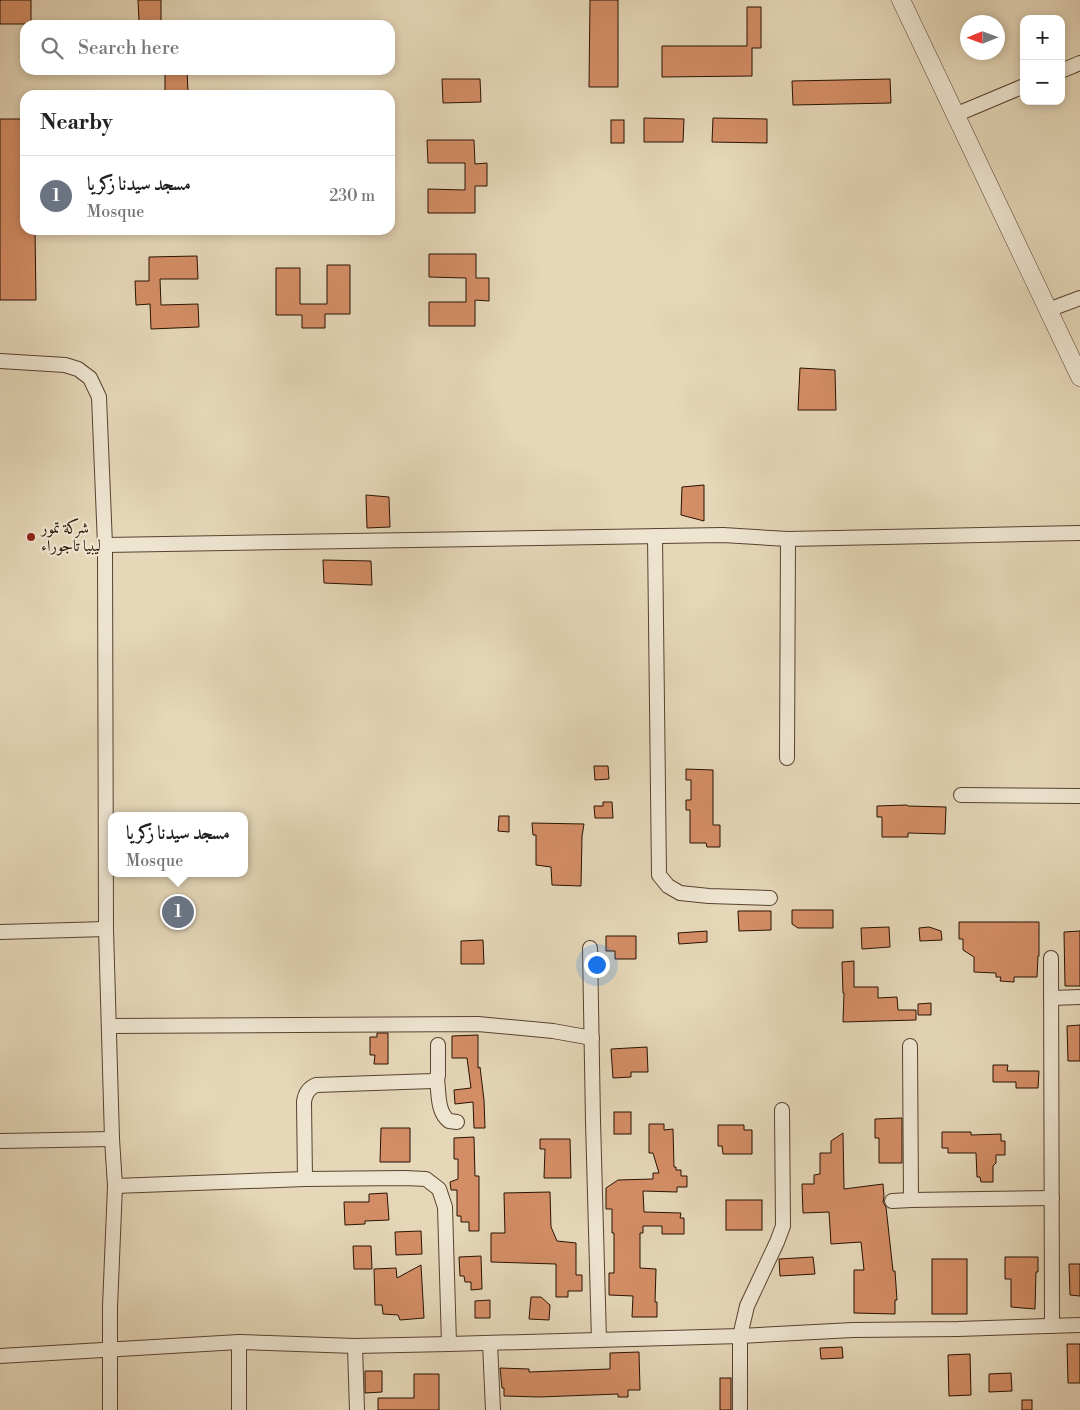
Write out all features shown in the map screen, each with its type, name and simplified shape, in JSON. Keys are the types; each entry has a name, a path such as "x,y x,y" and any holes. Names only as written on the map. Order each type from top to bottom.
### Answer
{"street":[{"path":"900,0 1080,377"},
{"path":"1065,69 1080,63"},
{"path":"955,115 1020,88"},
{"path":"1048,310 1080,298"},
{"path":"0,360 78,369 90,378 99,397 105,545 106,929 115,1186 110,1410"},
{"path":"105,545 723,535 788,539 1080,533"},
{"path":"655,536 659,875 668,886 680,893 770,898"},
{"path":"787,758 788,539"},
{"path":"961,795 1080,796"},
{"path":"0,932 106,929"},
{"path":"590,948 599,1340"},
{"path":"1051,958 1052,1326"},
{"path":"1051,998 1080,997"},
{"path":"110,1026 478,1024 553,1031 592,1038"},
{"path":"438,1045 437,1079 441,1108 449,1121 457,1122"},
{"path":"910,1046 910,1200"},
{"path":"305,1179 304,1098 310,1088 316,1085 433,1081 437,1079"},
{"path":"740,1410 740,1336 746,1306 783,1226 782,1110"},
{"path":"0,1141 112,1139"},
{"path":"115,1186 305,1179 426,1179 439,1188 445,1207 449,1344"},
{"path":"892,1201 1052,1198"},
{"path":"0,1356 110,1348 239,1342 356,1346 740,1336 853,1330 1080,1325"},
{"path":"239,1342 239,1410"},
{"path":"490,1343 493,1410"},
{"path":"356,1346 357,1410"}],"building":[{"path":"0,0 31,0 31,20 20,20 20,24 0,24"},
{"path":"138,0 161,0 161,20 139,20"},
{"path":"590,0 618,0 618,87 589,87"},
{"path":"747,7 761,7 761,48 752,48 752,76 662,77 662,46 747,46"},
{"path":"165,75 187,75 188,90 165,90"},
{"path":"442,79 480,79 481,102 443,103"},
{"path":"890,79 891,103 793,105 792,81"},
{"path":"644,118 684,119 683,142 644,142"},
{"path":"713,118 767,119 767,143 712,142"},
{"path":"0,119 20,119 20,235 35,235 36,300 0,300"},
{"path":"611,120 624,120 624,143 611,143"},
{"path":"427,140 474,140 475,164 487,163 487,186 475,186 475,213 428,213 428,189 465,190 465,163 428,163"},
{"path":"429,254 476,254 476,278 489,278 489,301 475,300 475,326 429,326 429,302 466,302 466,278 429,277"},
{"path":"197,256 198,279 160,279 161,305 198,304 199,327 151,329 150,304 136,305 135,281 149,281 149,257"},
{"path":"327,265 350,265 350,314 325,314 325,328 302,328 302,315 276,315 276,268 300,268 300,304 327,304"},
{"path":"800,368 835,370 836,410 798,410"},
{"path":"704,485 704,521 681,515 682,487"},
{"path":"366,495 389,497 390,527 367,528"},
{"path":"323,560 371,561 372,585 324,583"},
{"path":"594,766 608,766 609,779 595,780"},
{"path":"686,769 713,770 713,825 720,825 720,847 707,847 706,843 690,843 690,810 686,810 686,800 691,800 691,780 686,780"},
{"path":"603,802 612,802 613,818 595,818 594,806 603,806"},
{"path":"877,806 946,807 945,834 908,833 908,837 882,837 882,817 877,817"},
{"path":"499,816 509,816 509,832 498,831"},
{"path":"532,823 584,824 581,886 552,885 551,867 536,865 536,835 533,835"},
{"path":"792,910 833,910 833,928 798,928 792,924"},
{"path":"738,911 771,911 771,930 739,931"},
{"path":"959,922 1039,922 1037,977 1014,977 1014,982 1000,981 1001,977 996,977 996,973 974,972 974,957 963,950 963,939 959,939"},
{"path":"889,927 890,947 862,949 861,928"},
{"path":"929,927 941,931 942,940 920,941 919,928"},
{"path":"707,931 707,942 679,944 678,933"},
{"path":"1080,931 1080,986 1065,986 1064,932"},
{"path":"606,936 636,936 636,959 615,959 615,951 606,951"},
{"path":"483,940 484,964 461,964 461,941"},
{"path":"854,961 854,987 878,987 878,998 897,997 898,1010 916,1010 916,1020 843,1022 842,962"},
{"path":"931,1003 931,1015 918,1015 918,1004"},
{"path":"1080,1025 1080,1061 1068,1061 1067,1026"},
{"path":"377,1033 388,1033 388,1064 374,1064 375,1055 370,1055 370,1037 377,1037"},
{"path":"478,1035 478,1068 480,1067 484,1100 485,1128 474,1128 473,1102 455,1104 454,1090 471,1088 467,1058 452,1058 452,1036"},
{"path":"647,1047 648,1072 631,1072 631,1077 613,1078 611,1049"},
{"path":"993,1065 1008,1065 1007,1071 1039,1071 1038,1088 1016,1088 1016,1082 993,1082"},
{"path":"614,1112 631,1112 631,1134 614,1134"},
{"path":"902,1118 902,1163 879,1163 879,1138 875,1138 875,1119"},
{"path":"649,1124 664,1124 664,1130 673,1129 674,1167 676,1167 676,1170 681,1170 681,1176 687,1176 687,1187 677,1187 677,1192 643,1191 644,1212 681,1213 680,1218 684,1218 684,1234 662,1234 662,1226 643,1226 643,1233 640,1233 640,1268 656,1269 655,1302 657,1302 657,1317 632,1317 633,1296 609,1295 609,1273 614,1273 614,1233 612,1233 612,1209 606,1209 606,1188 618,1180 653,1179 653,1173 659,1173 653,1153 649,1153"},
{"path":"718,1125 744,1125 744,1130 752,1130 752,1154 723,1154 722,1146 718,1146"},
{"path":"381,1128 410,1128 410,1162 380,1162"},
{"path":"942,1132 971,1132 971,1135 1001,1134 1001,1141 1005,1141 1005,1155 996,1155 996,1163 993,1166 993,1182 981,1182 980,1177 977,1177 976,1153 948,1153 948,1148 942,1148"},
{"path":"843,1133 844,1189 883,1184 883,1202 886,1207 893,1271 895,1271 897,1300 895,1300 895,1314 854,1313 854,1270 864,1270 861,1242 831,1244 829,1212 803,1213 802,1184 814,1184 814,1175 820,1174 820,1153 831,1153 831,1141"},
{"path":"474,1137 475,1176 479,1176 479,1231 469,1231 469,1222 461,1222 461,1216 457,1216 457,1190 451,1190 450,1182 458,1179 458,1159 454,1159 454,1138"},
{"path":"540,1139 570,1139 571,1178 544,1178 545,1149 540,1149"},
{"path":"550,1192 551,1227 557,1241 576,1243 576,1275 582,1275 582,1291 568,1291 568,1297 556,1297 556,1264 491,1262 491,1233 505,1233 504,1193"},
{"path":"387,1193 389,1220 365,1221 365,1224 345,1225 344,1202 369,1202 369,1194"},
{"path":"726,1200 762,1200 762,1230 726,1230"},
{"path":"421,1231 422,1254 396,1255 395,1232"},
{"path":"353,1246 371,1246 372,1269 354,1269"},
{"path":"481,1256 482,1289 471,1290 471,1282 465,1282 464,1276 460,1276 459,1257"},
{"path":"813,1257 815,1274 780,1276 779,1259"},
{"path":"1005,1257 1038,1257 1035,1309 1011,1307 1011,1279 1005,1279"},
{"path":"932,1259 967,1259 967,1314 932,1314"},
{"path":"1069,1264 1080,1264 1080,1296 1070,1295"},
{"path":"421,1265 424,1318 400,1320 398,1315 383,1314 382,1305 375,1305 374,1269 396,1268 397,1278"},
{"path":"531,1297 541,1297 550,1305 549,1320 529,1319"},
{"path":"490,1300 490,1318 475,1318 475,1301"},
{"path":"1067,1344 1080,1344 1080,1383 1068,1383"},
{"path":"842,1347 843,1358 821,1359 820,1348"},
{"path":"639,1352 640,1390 628,1390 628,1397 618,1397 618,1394 539,1397 504,1396 500,1368 529,1369 529,1372 610,1369 610,1353"},
{"path":"970,1354 971,1395 949,1396 948,1355"},
{"path":"365,1371 382,1371 382,1392 365,1393"},
{"path":"1011,1373 1012,1391 989,1392 989,1374"},
{"path":"414,1374 439,1374 439,1410 378,1410 378,1398 414,1398"},
{"path":"720,1378 731,1378 731,1410 720,1410"},
{"path":"1022,1400 1032,1400 1032,1410 1022,1410"}],"place":[{"name":"شركة تمور ليبيا تاجوراء","path":"31,537"},
{"name":"مسجد سيدنا زكريا","path":"178,912"}]}
